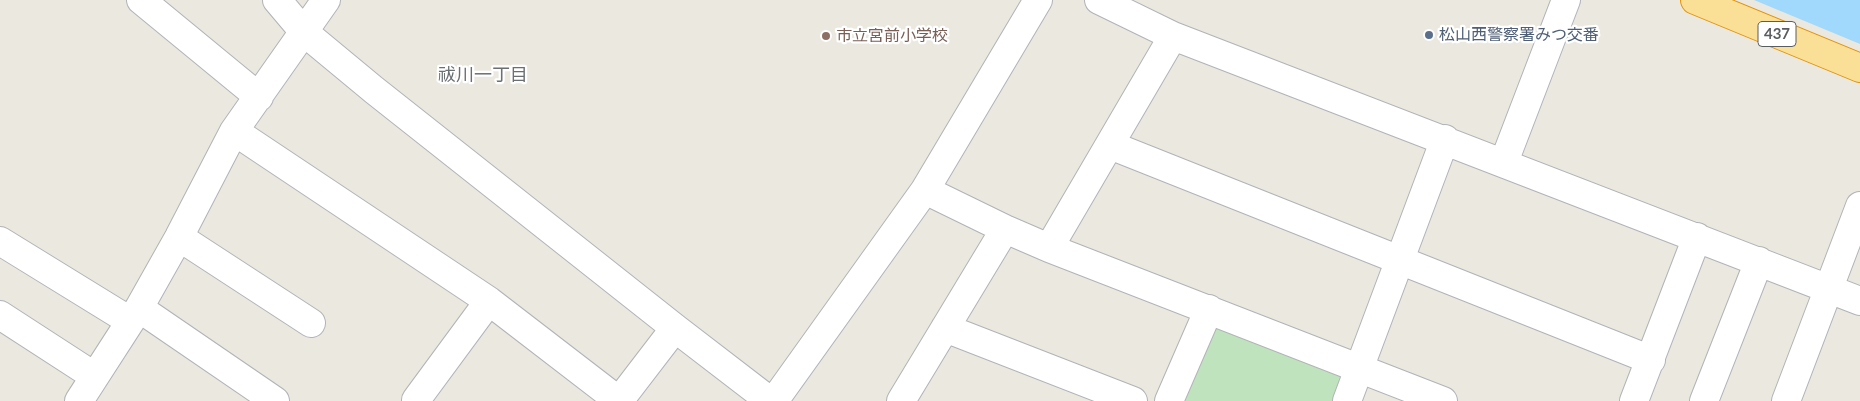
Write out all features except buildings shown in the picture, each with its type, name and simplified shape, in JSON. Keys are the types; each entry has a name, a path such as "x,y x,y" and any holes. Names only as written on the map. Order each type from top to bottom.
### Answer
{"highway":[{"name":"437","path":"1695,0 1860,68"}],"street":[{"path":"141,0 259,97"},
{"path":"277,0 304,32 382,96 675,328 772,401 924,190 1038,0"},
{"path":"79,401 180,237 234,131 326,0"},
{"path":"1099,0 1173,36 1504,162 1860,301"},
{"path":"1504,162 1566,0"},
{"path":"1049,248 1173,36"},
{"path":"234,131 490,301 620,401 675,328"},
{"path":"1347,401 1445,140"},
{"path":"1110,145 1650,360"},
{"path":"924,190 1049,248 1360,367 1443,401"},
{"path":"1786,401 1860,206"},
{"path":"901,401 1005,229"},
{"path":"180,237 311,323"},
{"path":"1634,401 1697,237"},
{"path":"0,241 134,314 275,401"},
{"path":"1704,401 1759,261"},
{"path":"416,400 490,301"},
{"path":"1169,401 1209,309"},
{"path":"0,315 94,376"},
{"path":"945,328 1133,401"}],"green space":[{"path":"1215,317 1352,373 1341,401 1178,401"}],"water":[{"path":"1754,0 1860,0 1860,44 1766,5"}],"place":[{"name":"松山西警察署みつ交番","path":"1429,35"},
{"name":"市立宮前小学校","path":"826,36"}],"district":[{"name":"祓川一丁目","path":"483,75"}]}
